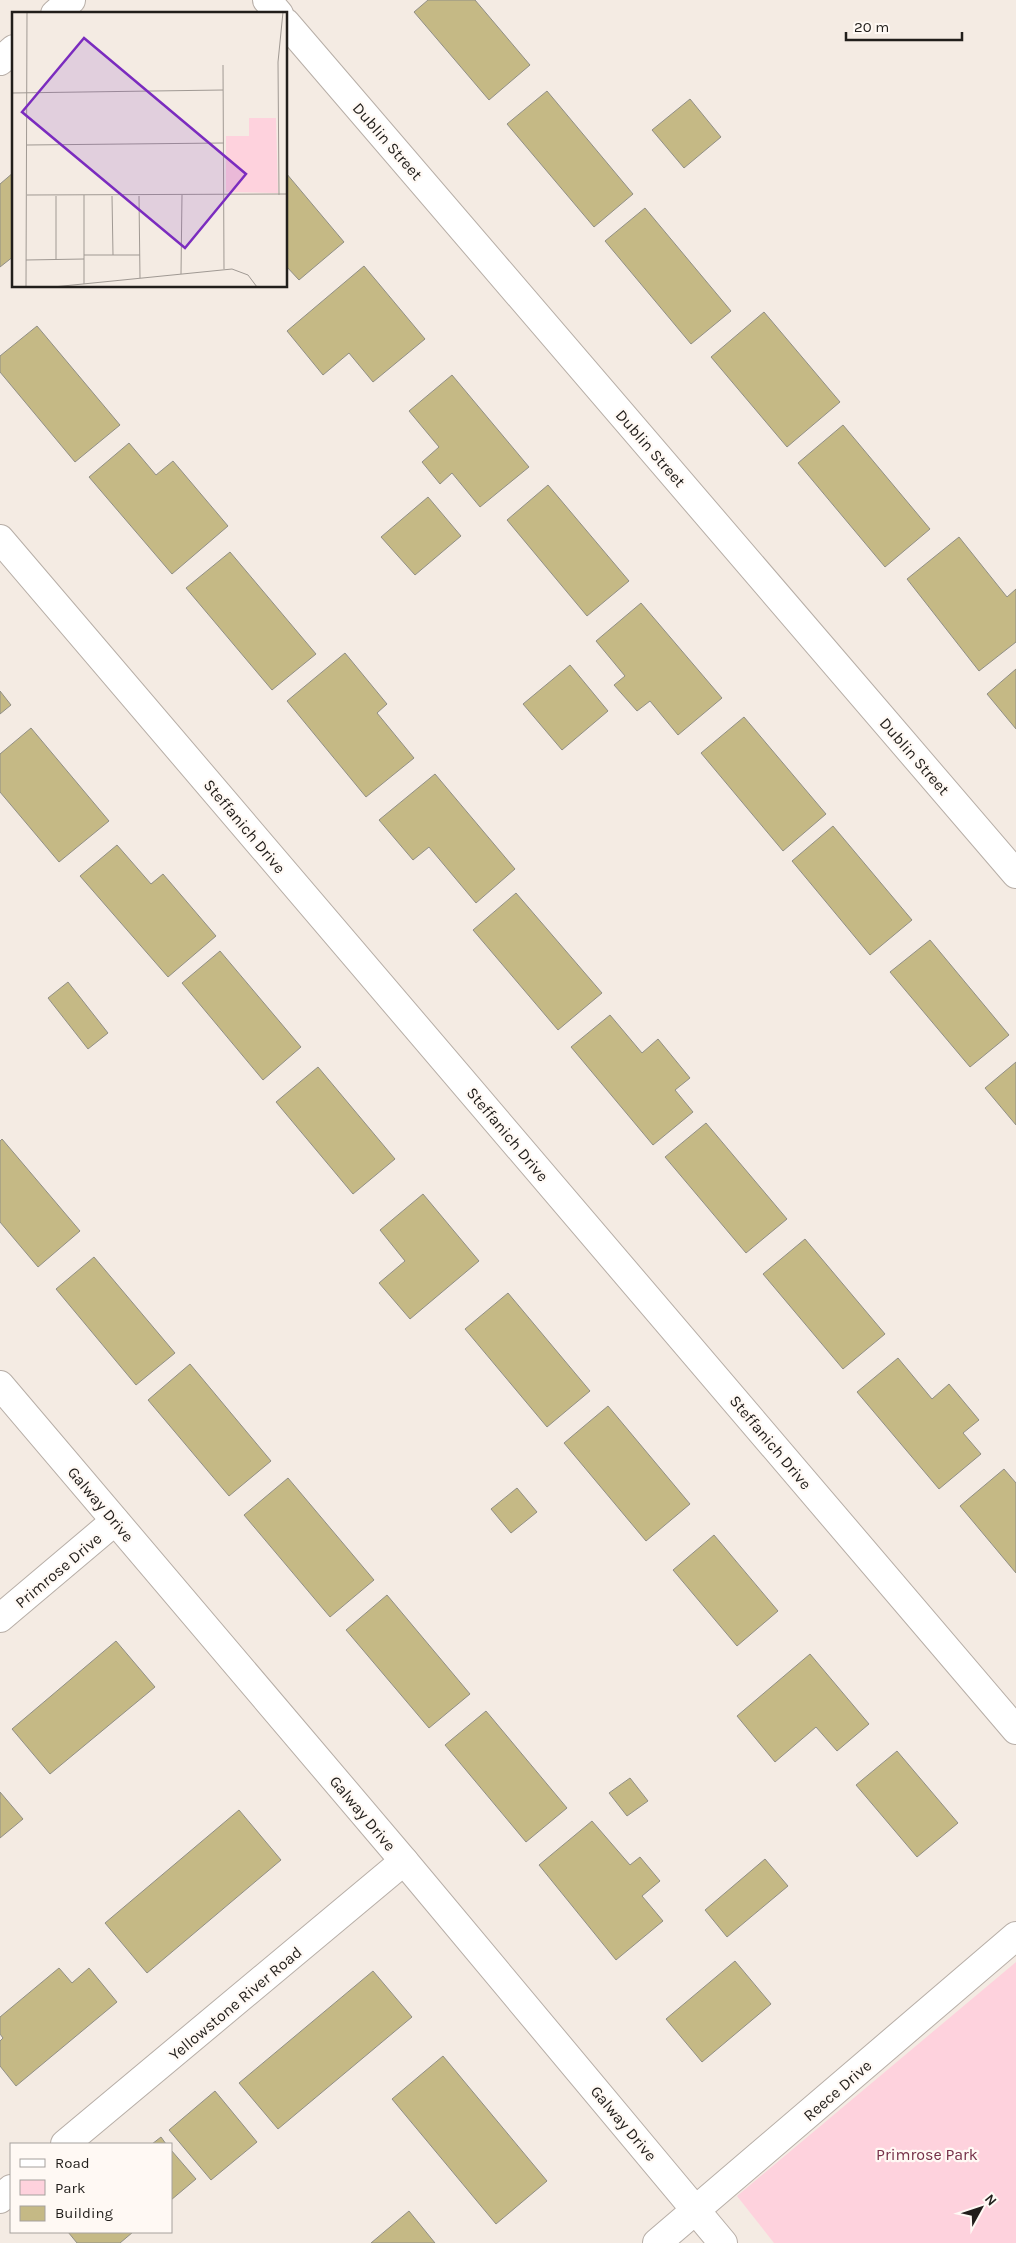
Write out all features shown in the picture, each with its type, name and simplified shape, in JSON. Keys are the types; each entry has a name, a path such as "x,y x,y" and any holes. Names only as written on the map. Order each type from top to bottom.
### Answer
{"street":[{"path":"57,12 71,0"},
{"path":"267,0 277,12"},
{"name":"Dublin Street","path":"288,24 1016,874"},
{"path":"0,61 12,52"},
{"name":"Steffanich Drive","path":"0,539 1016,1730"},
{"name":"Galway Drive","path":"0,1385 404,1861 723,2243"},
{"name":"Primrose Drive","path":"0,1618 115,1521"},
{"name":"Yellowstone River Road","path":"67,2143 404,1861"},
{"name":"Reece Drive","path":"657,2243 1016,1936"},
{"path":"0,2199 10,2191"}],"green space":[{"name":"Primrose Park","path":"1016,1962 1016,2243 774,2243 737,2196"}],"building":[{"path":"428,0 475,0 530,65 489,100 414,12"},
{"path":"547,91 633,194 594,227 507,124"},
{"path":"690,99 721,137 684,168 652,130"},
{"path":"12,174 12,258 0,267 0,184"},
{"path":"288,175 344,242 299,280 288,268"},
{"path":"645,208 731,311 691,344 605,241"},
{"path":"364,266 425,339 373,382 349,353 323,375 287,331"},
{"path":"764,312 840,402 787,447 711,357"},
{"path":"37,326 120,425 75,462 0,372 0,356"},
{"path":"452,375 529,467 480,507 452,473 440,484 422,462 439,447 409,411"},
{"path":"843,425 930,529 885,567 798,463"},
{"path":"129,443 156,475 173,461 228,526 172,574 89,477"},
{"path":"548,485 629,581 587,616 507,520"},
{"path":"428,497 461,536 415,575 381,537"},
{"path":"959,537 1007,597 1016,589 1016,642 979,671 907,579"},
{"path":"230,552 316,654 272,690 186,588"},
{"path":"641,603 722,698 678,735 650,701 637,711 614,685 625,676 596,641"},
{"path":"345,653 387,704 377,713 414,758 366,797 287,701"},
{"path":"570,665 608,711 562,750 523,704"},
{"path":"1016,669 1016,729 987,694"},
{"path":"0,691 11,705 0,714"},
{"path":"744,717 826,814 783,851 701,753"},
{"path":"31,728 109,821 59,862 0,792 0,754"},
{"path":"435,774 515,869 476,903 429,847 413,860 379,820"},
{"path":"833,826 912,920 870,955 792,861"},
{"path":"117,845 151,884 163,874 216,936 168,977 80,876"},
{"path":"516,893 602,993 558,1030 473,930"},
{"path":"930,940 1009,1035 970,1067 890,972"},
{"path":"220,951 301,1047 263,1080 182,983"},
{"path":"68,982 108,1033 88,1049 48,998"},
{"path":"610,1015 642,1053 658,1039 690,1078 675,1090 693,1112 653,1145 571,1047"},
{"path":"1016,1062 1016,1125 985,1088"},
{"path":"318,1067 395,1159 353,1194 276,1102"},
{"path":"706,1123 787,1219 746,1253 665,1157"},
{"path":"2,1139 80,1231 38,1267 0,1222 0,1141"},
{"path":"423,1194 479,1261 410,1319 379,1283 405,1261 380,1230"},
{"path":"805,1239 885,1334 843,1369 763,1274"},
{"path":"94,1257 175,1353 136,1385 56,1289"},
{"path":"508,1293 590,1391 547,1427 465,1329"},
{"path":"898,1358 932,1399 949,1384 979,1420 963,1433 981,1454 939,1489 857,1392"},
{"path":"190,1364 271,1461 229,1496 148,1400"},
{"path":"608,1406 690,1504 646,1541 564,1443"},
{"path":"1004,1469 1016,1483 1016,1573 960,1506"},
{"path":"288,1478 374,1580 330,1617 244,1515"},
{"path":"517,1488 537,1512 511,1533 491,1509"},
{"path":"714,1535 778,1611 737,1646 673,1570"},
{"path":"387,1595 470,1694 429,1728 346,1630"},
{"path":"116,1641 155,1687 50,1774 12,1729"},
{"path":"810,1654 869,1724 837,1751 816,1727 775,1762 737,1716"},
{"path":"486,1711 567,1808 526,1842 445,1745"},
{"path":"897,1751 958,1823 917,1857 856,1785"},
{"path":"630,1778 648,1801 627,1816 609,1793"},
{"path":"0,1792 23,1819 0,1838"},
{"path":"239,1810 281,1860 147,1973 105,1923"},
{"path":"592,1821 630,1865 640,1857 660,1881 642,1896 663,1921 616,1960 539,1865"},
{"path":"765,1859 788,1886 727,1937 705,1910"},
{"path":"735,1961 771,2004 702,2062 666,2019"},
{"path":"59,1968 72,1983 89,1968 117,2002 16,2086 0,2066 0,2041 3,2038 0,2034 0,2017"},
{"path":"373,1971 412,2017 278,2129 239,2083"},
{"path":"443,2056 547,2181 496,2224 392,2099"},
{"path":"215,2091 257,2142 211,2180 169,2130"},
{"path":"161,2137 165,2143 153,2143"},
{"path":"172,2151 196,2179 172,2199"},
{"path":"409,2211 435,2243 371,2243"},
{"path":"69,2233 132,2233 120,2243 77,2243"}]}
